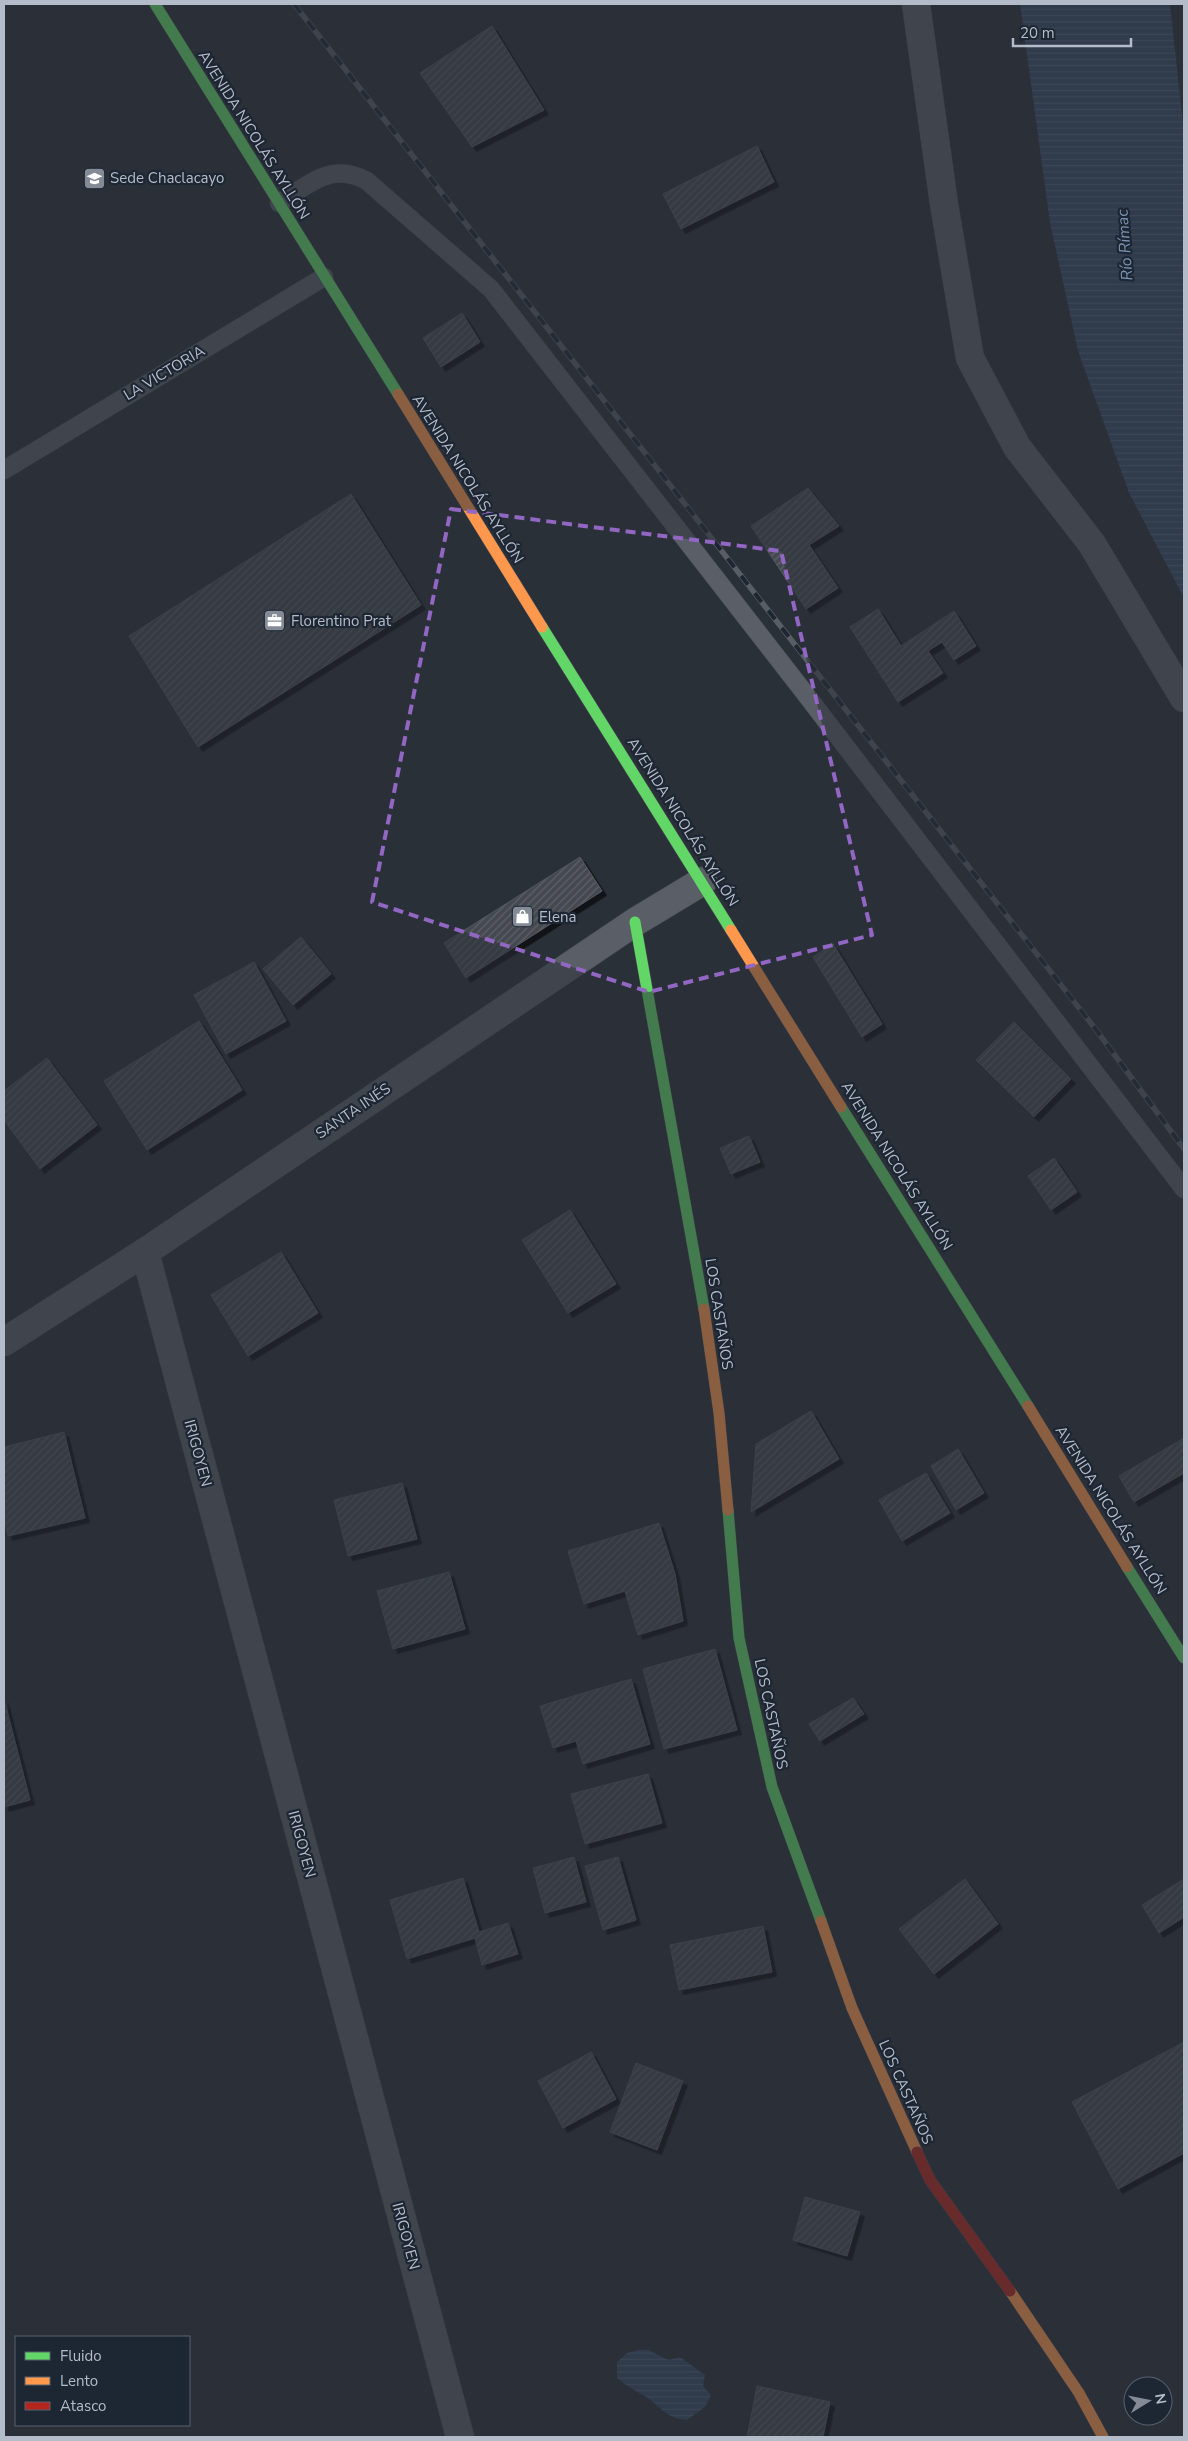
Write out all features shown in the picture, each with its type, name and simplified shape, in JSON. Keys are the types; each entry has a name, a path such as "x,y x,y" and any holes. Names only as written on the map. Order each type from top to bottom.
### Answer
{"main road":[{"name":"AVENIDA NICOLÁS AYLLÓN","path":"155,4 703,881 1184,1658"},
{"name":"LOS CASTAÑOS","path":"635,922 718,1403 739,1638 772,1787 852,2008 930,2180 996,2270 1079,2393 1103,2437"}],"street":[{"path":"916,4 944,204 970,358 1017,447 1092,544 1184,698"},
{"name":"SANTA INÉS","path":"4,1342 145,1252 635,922 703,881"},
{"name":"IRIGOYEN","path":"145,1252 460,2437"}],"lane":[{"path":"279,203 325,175 346,173 357,176 367,181 492,289 804,692 1184,1189"},
{"name":"LA VICTORIA","path":"4,470 324,277"}],"highlighted area":[{"path":"451,509 781,551 872,935 649,992 372,902"}],"water":[{"name":"Río Rímac","path":"1020,4 1170,4 1184,133 1184,598 1129,493 1078,351 1050,223"},
{"path":"648,2350 669,2360 680,2357 705,2375 703,2386 711,2395 705,2407 687,2420 679,2419 663,2411 649,2399 617,2378 617,2362 627,2353"}],"building":[{"path":"492,26 544,110 472,147 420,73"},
{"path":"757,146 774,182 681,229 663,194"},
{"path":"462,313 480,342 441,367 423,338"},
{"path":"808,488 839,526 809,545 838,588 806,609 751,526"},
{"name":"Florentino Prat","path":"351,494 421,605 198,747 129,636"},
{"path":"878,609 901,646 954,611 976,646 954,660 942,642 928,651 943,673 898,702 850,627"},
{"name":"Elena","path":"580,857 602,891 466,978 444,943"},
{"path":"301,937 331,974 293,1005 263,969"},
{"path":"833,944 882,1024 862,1037 813,957"},
{"path":"254,962 286,1021 226,1054 194,995"},
{"path":"199,1021 242,1090 147,1150 104,1081"},
{"path":"1014,1022 1071,1079 1034,1117 976,1060"},
{"path":"47,1058 97,1125 40,1169 4,1120 4,1091"},
{"path":"749,1136 760,1162 731,1174 720,1148"},
{"path":"1054,1158 1077,1192 1051,1210 1028,1176"},
{"path":"570,1210 616,1284 568,1313 522,1240"},
{"path":"281,1252 318,1313 248,1356 211,1295"},
{"path":"811,1411 839,1459 751,1512 756,1444"},
{"path":"64,1432 85,1518 8,1536 4,1518 4,1447"},
{"path":"1184,1438 1184,1473 1134,1502 1119,1476"},
{"path":"958,1449 984,1493 956,1510 931,1466"},
{"path":"926,1473 950,1513 902,1541 879,1500"},
{"path":"402,1483 417,1539 348,1556 334,1500"},
{"path":"659,1523 675,1574 683,1621 638,1635 625,1591 584,1604 568,1551"},
{"path":"449,1572 465,1629 393,1649 377,1591"},
{"path":"715,1649 737,1730 664,1749 643,1669"},
{"path":"631,1679 650,1744 583,1764 576,1741 553,1748 540,1706"},
{"path":"853,1698 864,1714 820,1741 809,1724"},
{"path":"4,1699 30,1800 4,1807"},
{"path":"648,1774 662,1823 585,1844 571,1794"},
{"path":"574,1857 586,1902 545,1913 533,1868"},
{"path":"618,1857 636,1920 603,1930 585,1866"},
{"path":"463,1878 479,1932 508,1923 518,1954 482,1965 475,1938 407,1959 390,1900"},
{"path":"965,1879 998,1924 934,1974 899,1929"},
{"path":"1184,1879 1184,1917 1159,1933 1142,1905"},
{"path":"763,1926 772,1972 679,1990 670,1945"},
{"path":"1184,2042 1184,2153 1118,2189 1072,2102"},
{"path":"591,2052 616,2099 563,2128 538,2081"},
{"path":"636,2063 683,2081 657,2150 610,2132"},
{"path":"805,2197 860,2212 847,2256 793,2240"},
{"path":"757,2386 830,2402 823,2437 747,2437"}],"railway":[{"path":"294,4 1097,1031 1184,1149"}],"traffic: fast":[{"path":"155,4 398,394"},
{"path":"542,627 731,930"},
{"path":"635,922 704,1309"},
{"path":"841,1107 1028,1406"},
{"path":"728,1510 739,1638 772,1787 821,1921"},
{"path":"1127,1567 1184,1658"}],"traffic: slow":[{"path":"398,394 542,627"},
{"path":"731,930 841,1107"},
{"path":"704,1309 719,1413 728,1510"},
{"path":"1028,1406 1127,1567"},
{"path":"821,1921 852,2008 917,2152"},
{"path":"1010,2291 1079,2393 1103,2437"}],"traffic: jam":[{"path":"917,2152 930,2180 1010,2291"}],"place":[{"name":"Sede Chaclacayo","path":"94,178"},
{"name":"Florentino Prat","path":"275,621"},
{"name":"Elena","path":"523,917"}]}
